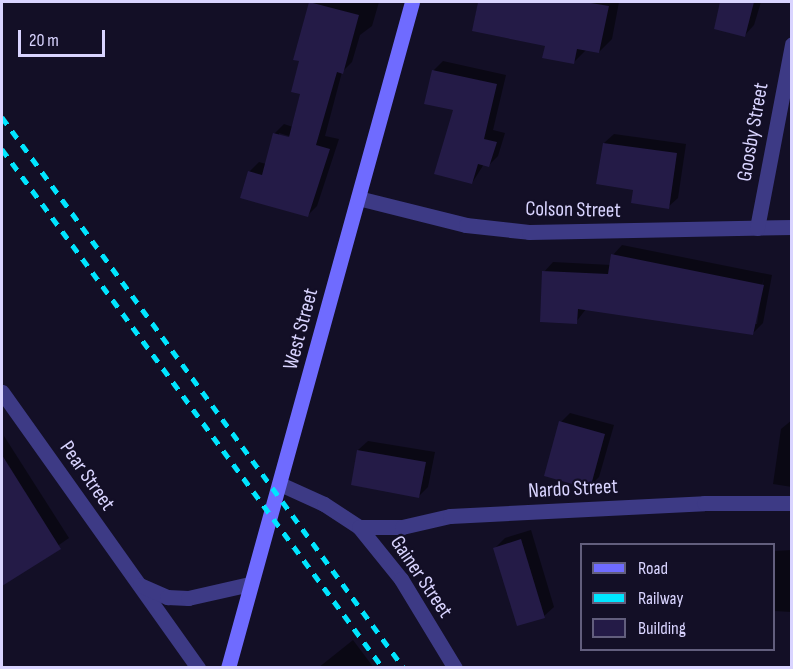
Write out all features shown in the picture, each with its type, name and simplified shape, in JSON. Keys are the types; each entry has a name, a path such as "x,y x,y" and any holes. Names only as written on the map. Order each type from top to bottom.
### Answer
{"street":[{"name":"West Street","path":"228,668 412,2"},
{"name":"Goosby Street","path":"758,228 792,44"},
{"name":"Colson Street","path":"358,198 466,225 529,232 792,227"},
{"name":"Pear Street","path":"2,392 198,668"},
{"name":"Gainer Street","path":"280,484 324,504 358,527 401,579 455,668"},
{"name":"Nardo Street","path":"358,527 402,527 450,516 704,503 792,503"},
{"path":"138,584 167,597 188,598 250,584"}],"building":[{"path":"309,2 359,15 343,74 337,72 316,145 330,149 308,217 240,198 248,171 262,175 273,133 289,137 300,94 291,92 299,61 293,60"},
{"path":"478,2 585,2 609,6 599,53 577,49 574,64 542,58 545,46 472,31"},
{"path":"720,2 754,2 745,37 714,29"},
{"path":"432,70 497,84 484,139 497,142 489,167 478,164 472,184 434,174 453,110 424,104"},
{"path":"603,143 677,153 669,209 631,203 633,190 596,184"},
{"path":"611,254 764,285 753,335 578,309 577,324 540,322 542,271 608,274"},
{"path":"559,421 605,434 590,489 544,476"},
{"path":"357,450 426,462 419,498 351,485"},
{"path":"2,455 61,549 2,586"},
{"path":"521,539 545,618 517,626 493,548"}],"railway":[{"path":"2,117 404,668"},
{"path":"2,149 383,668"}]}
